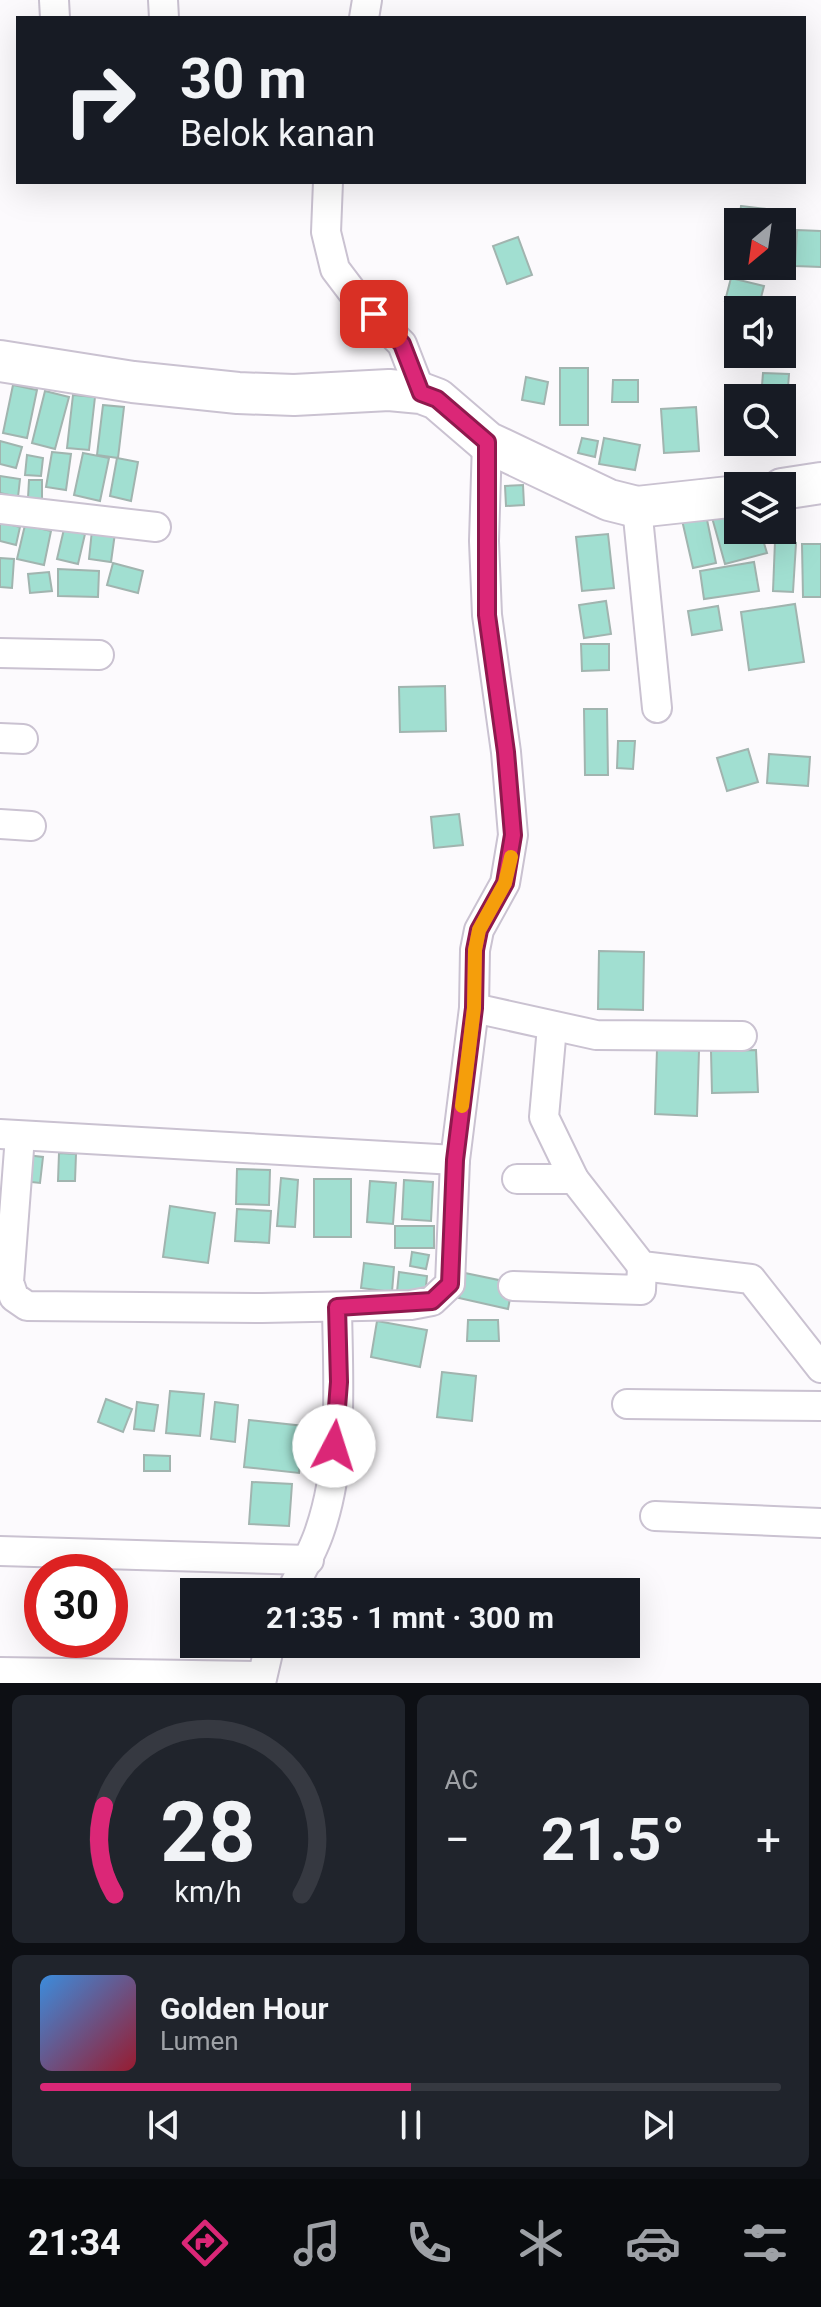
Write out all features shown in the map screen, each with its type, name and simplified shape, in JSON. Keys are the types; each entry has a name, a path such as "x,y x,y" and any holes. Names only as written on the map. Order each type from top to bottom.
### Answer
{"street":[{"path":"328,184 326,232 335,269 360,302 402,344 421,393"},
{"path":"0,361 133,382 238,393 294,395 389,390 421,393 437,399 487,442 599,495 637,507 724,498"},
{"path":"455,1160 10,1135 10,1292 18,1302 43,1307 337,1307 411,1305 432,1301 443,1294 450,1284 455,1160 474,1008 475,950 479,930 505,883 513,835 508,767 487,615 487,442"},
{"path":"796,487 821,483"},
{"path":"637,507 657,708"},
{"path":"0,509 156,527"},
{"path":"0,653 99,655"},
{"path":"0,824 31,826"},
{"path":"474,1008 596,1035 742,1036"},
{"path":"513,1286 641,1290 642,1266 574,1179 544,1117 552,1027"},
{"path":"517,1179 574,1179"},
{"path":"642,1266 751,1279 821,1368"},
{"path":"299,1578 309,1560 329,1501 338,1408 337,1307"},
{"path":"627,1404 821,1406"},
{"path":"655,1516 821,1523"},
{"path":"0,1551 309,1560"},
{"path":"0,1672 262,1680 267,1658"}],"building":[{"path":"797,230 821,231 821,267 796,266"},
{"path":"518,237 532,275 507,284 493,246"},
{"path":"730,280 764,286 761,296 726,296"},
{"path":"560,368 588,368 588,425 560,425"},
{"path":"763,373 789,374 788,384 762,384"},
{"path":"526,377 548,382 544,404 522,400"},
{"path":"613,380 638,380 638,402 612,402"},
{"path":"13,385 37,390 27,438 3,433"},
{"path":"45,391 69,397 55,449 32,443"},
{"path":"73,395 95,397 89,450 67,448"},
{"path":"103,405 124,407 118,458 97,455"},
{"path":"696,407 699,451 664,453 661,409"},
{"path":"582,438 598,441 595,457 578,453"},
{"path":"604,438 640,445 635,470 599,464"},
{"path":"0,441 22,447 16,468 0,464"},
{"path":"52,452 71,454 66,490 46,487"},
{"path":"83,453 109,458 100,501 74,495"},
{"path":"27,455 43,458 41,476 25,475"},
{"path":"117,458 138,462 131,501 110,496"},
{"path":"0,476 20,479 18,497 0,493"},
{"path":"29,480 42,480 42,499 28,498"},
{"path":"523,485 524,505 506,506 505,486"},
{"path":"724,510 724,544 764,544 767,553 725,564 711,514"},
{"path":"706,515 716,563 693,568 682,520"},
{"path":"0,522 20,527 16,545 0,541"},
{"path":"25,525 51,531 44,565 17,559"},
{"path":"64,529 85,534 78,564 57,559"},
{"path":"92,530 115,533 111,562 89,559"},
{"path":"608,534 614,588 582,591 576,537"},
{"path":"775,544 796,544 793,592 773,591"},
{"path":"802,544 821,544 821,597 803,597"},
{"path":"0,558 14,559 12,588 0,587"},
{"path":"754,562 759,591 704,599 700,571"},
{"path":"113,563 143,571 138,593 107,585"},
{"path":"58,569 99,571 98,597 58,596"},
{"path":"49,572 52,591 30,593 28,574"},
{"path":"606,601 611,634 584,638 579,605"},
{"path":"795,604 804,662 749,670 741,612"},
{"path":"718,606 722,630 692,635 688,611"},
{"path":"581,644 609,644 609,670 582,671"},
{"path":"445,686 446,731 400,732 399,687"},
{"path":"584,709 607,709 608,775 585,775"},
{"path":"618,741 635,741 633,769 617,768"},
{"path":"748,749 758,782 727,791 717,758"},
{"path":"769,754 810,757 808,786 767,783"},
{"path":"459,814 463,845 434,848 431,817"},
{"path":"599,951 644,952 643,1010 598,1009"},
{"path":"657,1049 699,1051 697,1116 655,1114"},
{"path":"756,1050 758,1092 712,1093 711,1051"},
{"path":"59,1153 76,1154 75,1181 58,1181"},
{"path":"26,1155 43,1157 40,1183 23,1181"},
{"path":"237,1169 270,1170 269,1205 236,1204"},
{"path":"281,1178 298,1180 295,1227 277,1226"},
{"path":"314,1179 351,1179 351,1237 314,1237"},
{"path":"404,1180 433,1182 431,1221 402,1219"},
{"path":"370,1181 396,1183 393,1224 367,1222"},
{"path":"170,1206 215,1213 208,1263 163,1257"},
{"path":"237,1209 271,1211 269,1243 235,1241"},
{"path":"395,1226 434,1226 434,1248 395,1248"},
{"path":"412,1252 429,1255 426,1269 410,1266"},
{"path":"364,1263 394,1267 392,1292 361,1288"},
{"path":"399,1272 427,1276 425,1296 397,1292"},
{"path":"465,1273 513,1283 508,1309 459,1298"},
{"path":"468,1320 498,1320 499,1341 467,1341"},
{"path":"377,1321 427,1330 420,1367 371,1357"},
{"path":"442,1372 476,1376 472,1421 437,1417"},
{"path":"170,1391 204,1394 200,1436 166,1433"},
{"path":"106,1399 132,1409 123,1432 98,1422"},
{"path":"137,1402 158,1405 154,1431 134,1429"},
{"path":"215,1402 238,1405 235,1442 211,1439"},
{"path":"249,1420 304,1426 299,1473 244,1467"},
{"path":"144,1455 170,1456 170,1471 144,1471"},
{"path":"252,1482 292,1484 289,1526 249,1524"}],"slow traffic":[{"path":"462,1106 474,1008 475,950 479,930 505,883 511,857"}],"route":[{"path":"334,1446 339,1382 337,1307 411,1305 432,1301 443,1294 450,1284 455,1160 474,1008 475,950 479,930 505,883 513,835 484,573 487,442 437,399 421,393 402,344 374,314"}]}
